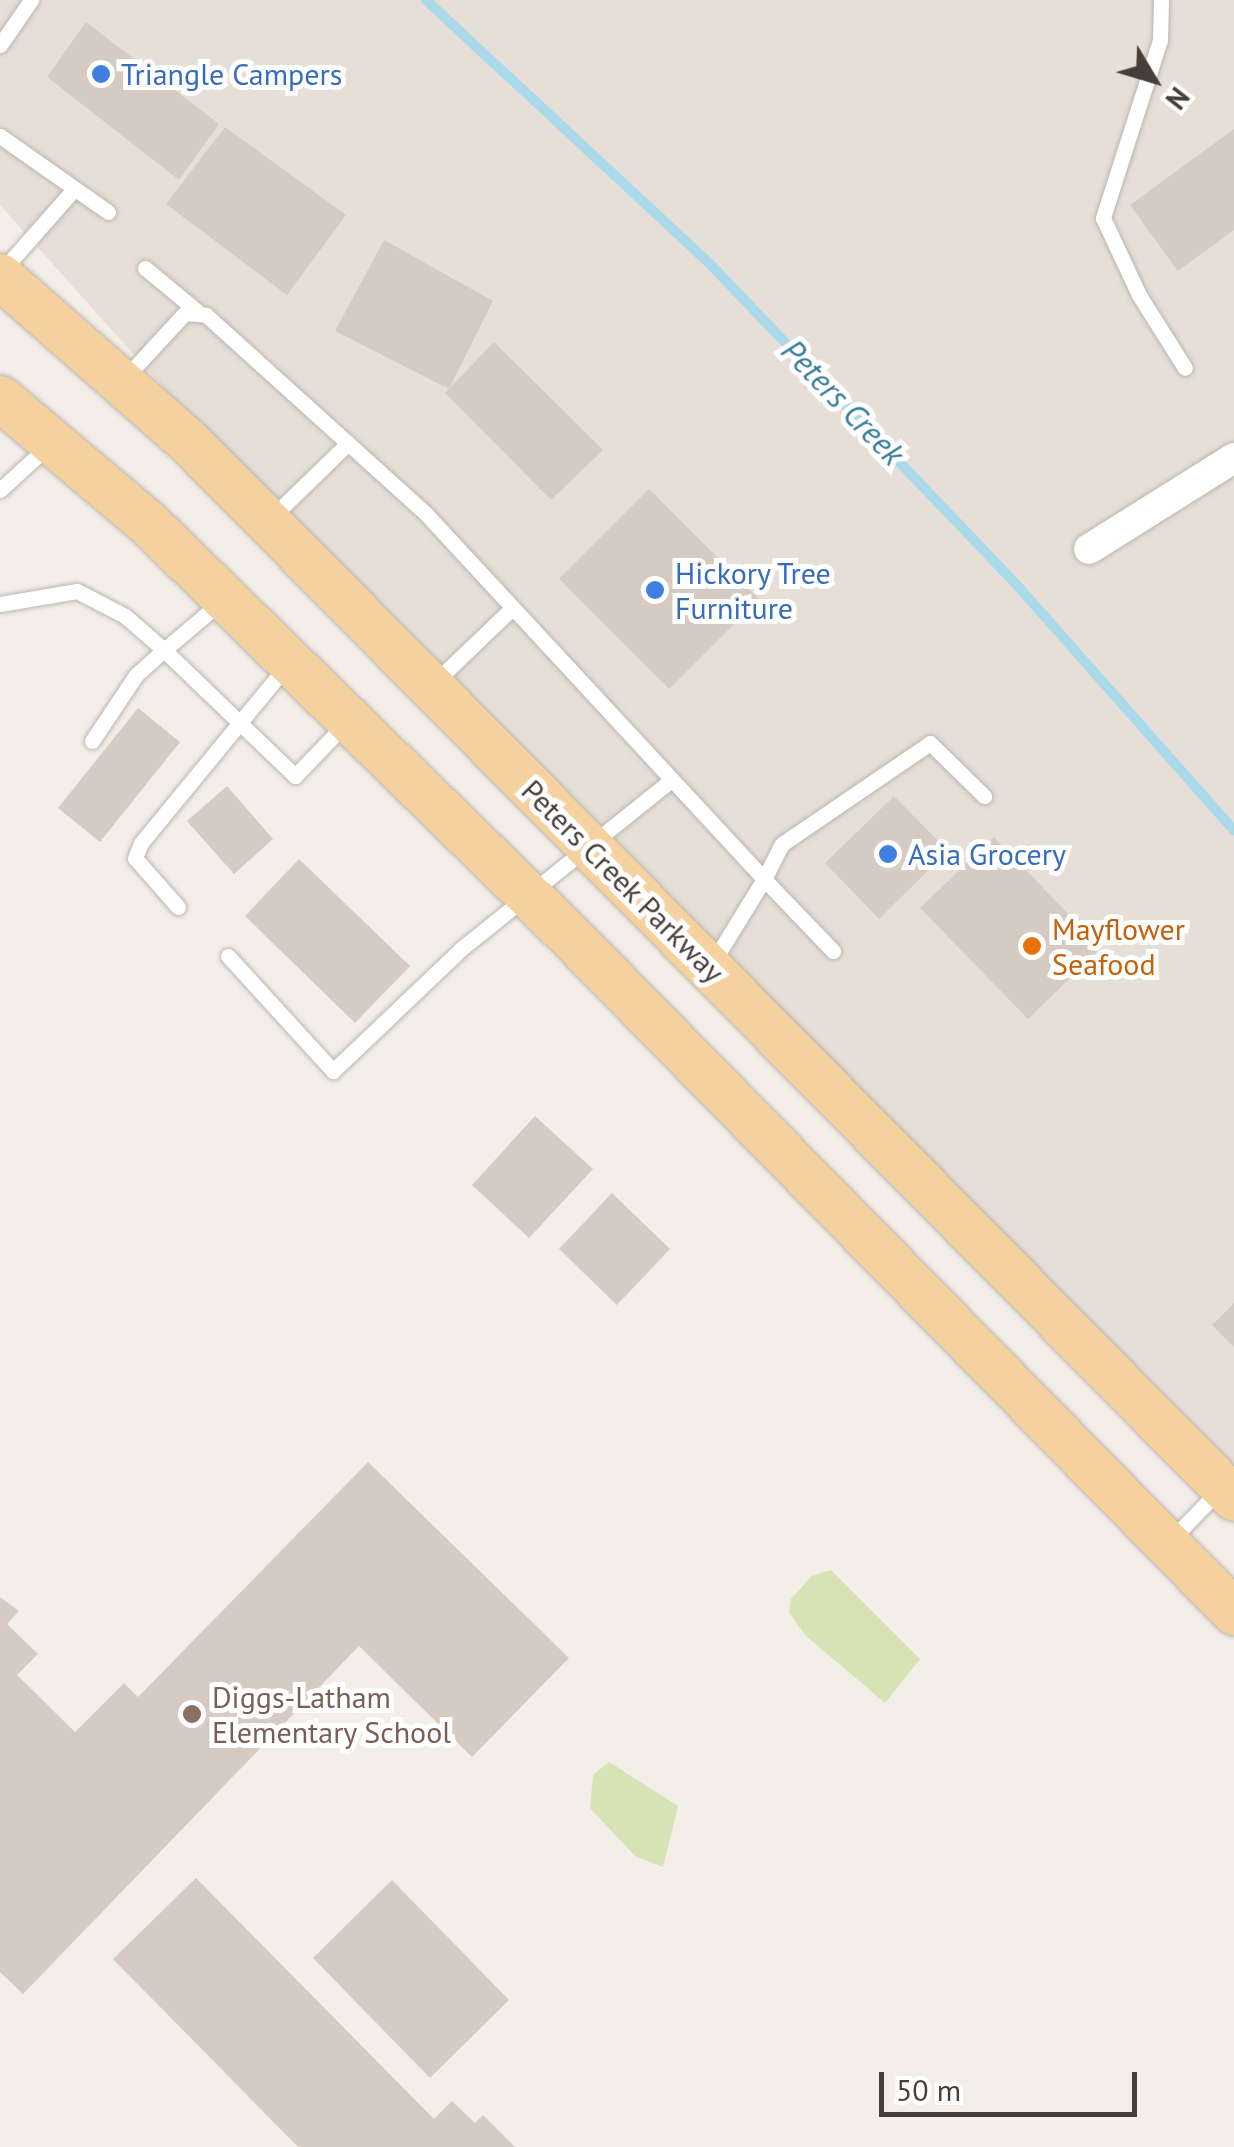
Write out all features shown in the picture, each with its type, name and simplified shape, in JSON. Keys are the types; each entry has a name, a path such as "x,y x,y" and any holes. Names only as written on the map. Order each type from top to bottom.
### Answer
{"main road":[{"name":"Peters Creek Parkway","path":"0,274 121,382 267,522 1230,1487"},
{"path":"0,398 226,598 589,955 1234,1612"},
{"path":"589,955 639,898"}],"street":[{"path":"1089,549 1234,458"}],"lane":[{"path":"0,46 31,0"},
{"path":"1161,0 1160,40 1103,218 1139,295 1185,368"},
{"path":"0,136 108,212"},
{"path":"0,274 74,189"},
{"path":"146,268 427,515 670,782 833,951"},
{"path":"121,382 185,313 197,311"},
{"path":"0,490 52,442"},
{"path":"267,522 348,443"},
{"path":"0,604 77,591 125,616 295,776 349,720"},
{"path":"92,741 136,676 226,598"},
{"path":"430,686 512,609"},
{"path":"178,907 135,858 141,843 242,725 289,661"},
{"path":"709,968 782,844 930,743 984,796"},
{"path":"228,956 332,1071 526,894 670,782"},
{"path":"1168,1544 1230,1487"}],"shaded area":[{"path":"0,0 1234,0 1234,1498 431,687 0,205"}],"green space":[{"path":"831,1570 920,1659 885,1703 805,1635 789,1612 791,1599 812,1576"},
{"path":"609,1762 678,1806 663,1867 635,1856 590,1808 593,1775"}],"building":[{"path":"86,22 219,124 179,180 47,77"},
{"path":"225,127 346,215 287,295 166,204"},
{"path":"1234,129 1234,230 1178,271 1130,205"},
{"path":"384,240 493,301 449,389 335,331"},
{"path":"494,342 603,450 551,500 445,393"},
{"path":"649,489 759,599 669,689 559,579"},
{"path":"138,708 180,742 100,842 58,808"},
{"path":"227,786 273,839 234,874 187,821"},
{"path":"894,796 948,851 879,919 825,863"},
{"path":"994,837 1101,948 1028,1019 920,908"},
{"path":"299,859 410,966 355,1023 245,916"},
{"path":"535,1116 593,1169 529,1238 472,1185"},
{"path":"612,1193 670,1249 617,1305 559,1249"},
{"path":"1234,1303 1234,1347 1212,1325"},
{"name":"Diggs-Latham Elementary School","path":"368,1462 569,1658 472,1757 359,1646 23,1994 0,1972 0,1597 19,1611 7,1624 38,1654 17,1675 75,1732 124,1683 138,1697"},
{"path":"196,1878 434,2119 452,2101 475,2123 483,2115 515,2147 298,2147 113,1959"},
{"path":"392,1880 509,2000 430,2078 313,1958"}],"waterway":[{"name":"Peters Creek","path":"426,0 712,266 1016,584 1234,830"}],"place":[{"name":"Triangle Campers","path":"101,74"},
{"name":"Hickory Tree Furniture","path":"655,590"},
{"name":"Asia Grocery","path":"888,854"},
{"name":"Mayflower Seafood","path":"1032,946"},
{"name":"Diggs-Latham Elementary School","path":"192,1714"}]}
